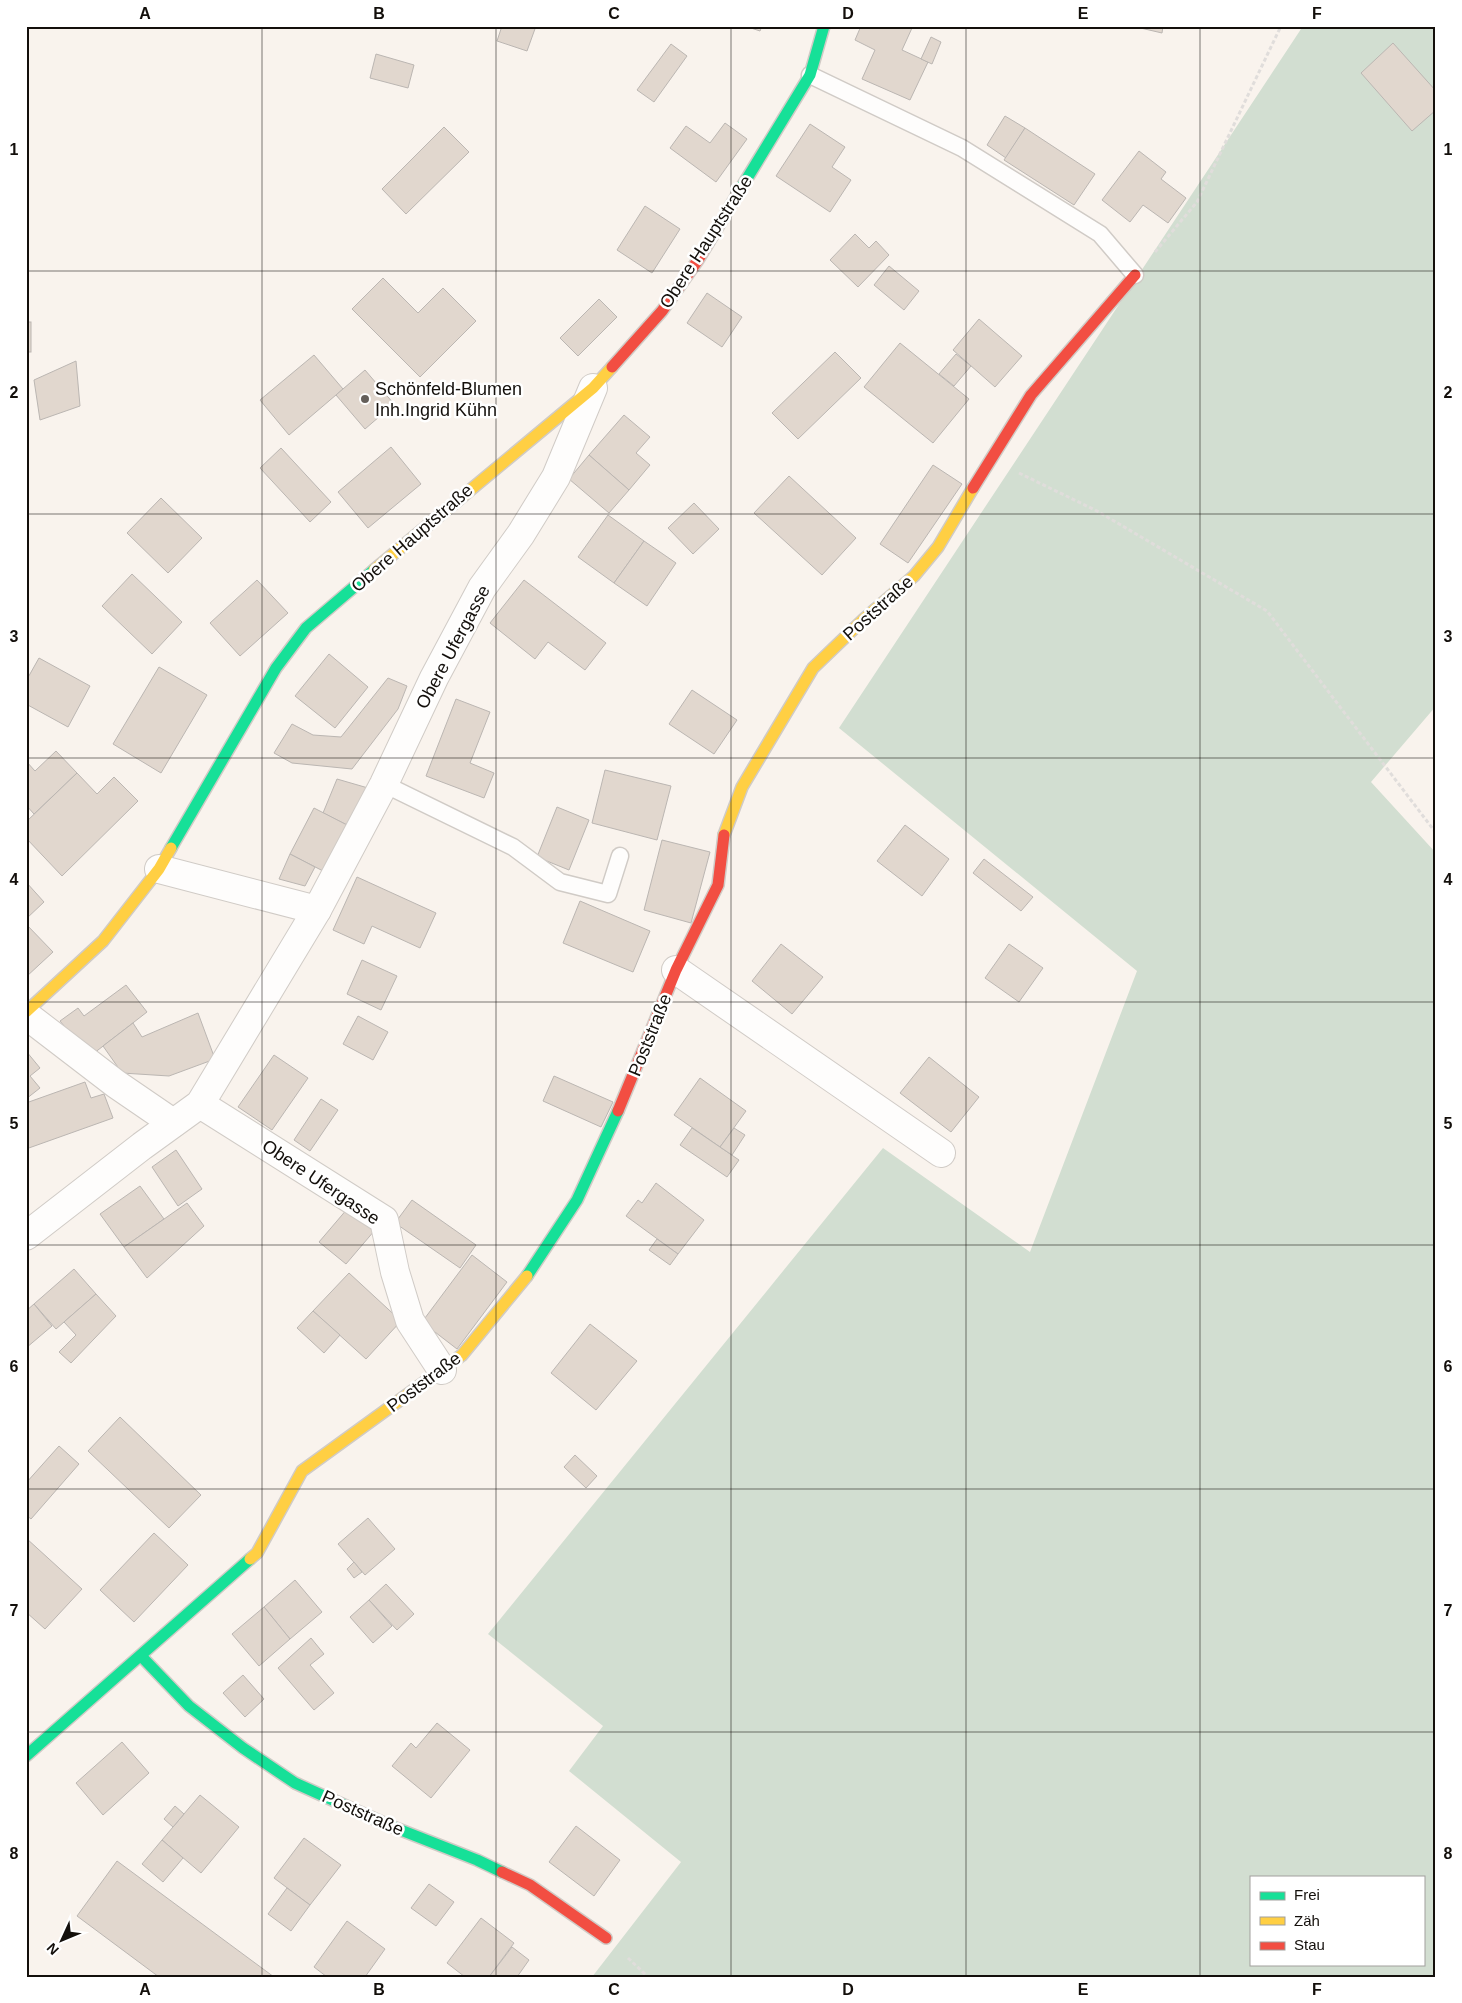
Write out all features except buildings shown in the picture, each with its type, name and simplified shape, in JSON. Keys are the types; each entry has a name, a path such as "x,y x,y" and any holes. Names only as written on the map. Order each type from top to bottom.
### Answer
{"street":[{"name":"Obere Hauptstraße","path":"26,1013 103,941 159,869 276,668 306,628 473,486 593,388 662,311 698,260 810,75 824,26"},
{"name":"Poststraße","path":"26,1756 257,1553 302,1471 462,1355 523,1282 577,1200 628,1089 676,970 718,885 723,838 742,787 813,668 864,619 914,576 938,547 1031,395 1135,275"},
{"name":"Obere Ufergasse","path":"26,1236 200,1104 317,910 384,784 434,678 482,588 521,534 556,478 593,388"},
{"path":"159,869 317,910"},
{"name":"Poststraße","path":"676,970 941,1153"},
{"path":"26,1013 116,1084 173,1123"},
{"name":"Obere Ufergasse","path":"200,1104 384,1220 395,1272 410,1321 442,1370"},
{"name":"Poststraße","path":"141,1656 189,1706 243,1748 296,1783 388,1825 477,1860 530,1885 606,1938"}],"lane":[{"path":"810,75 962,148 1100,234 1135,275"},
{"path":"384,784 513,847 560,882 608,894 620,856"}],"path":[{"path":"1135,275 1197,202 1281,26"},
{"path":"987,465 1025,475 1097,511 1268,611 1436,833"}],"green space":[{"path":"1303,26 1436,26 1436,706 1371,782 1436,853 1436,1977 592,1977 681,1862 569,1771 603,1726 488,1634 883,1148 1030,1252 1137,971 839,728"}],"traffic: fast":[{"path":"740,190 810,75 824,26"},
{"path":"171,848 276,668 306,628 374,570"},
{"path":"527,1276 577,1200 618,1111"},
{"path":"26,1756 250,1559"},
{"path":"141,1656 189,1706 243,1748 295,1783 388,1825 477,1860 502,1872"}],"traffic: slow":[{"path":"374,570 593,388 612,367"},
{"path":"724,835 742,787 813,668 864,619 914,576 938,547 973,488"},
{"path":"26,1012 103,941 159,869 171,848"},
{"path":"250,1559 257,1553 302,1471 462,1355 527,1276"}],"traffic: jam":[{"path":"612,367 662,311 698,260 740,190"},
{"path":"973,488 1031,395 1135,275"},
{"path":"618,1111 676,970 718,885 724,835"},
{"path":"502,1872 530,1885 606,1938"}],"place":[{"name":"Schönfeld-Blumen Inh.Ingrid Kühn","path":"365,399"}]}
